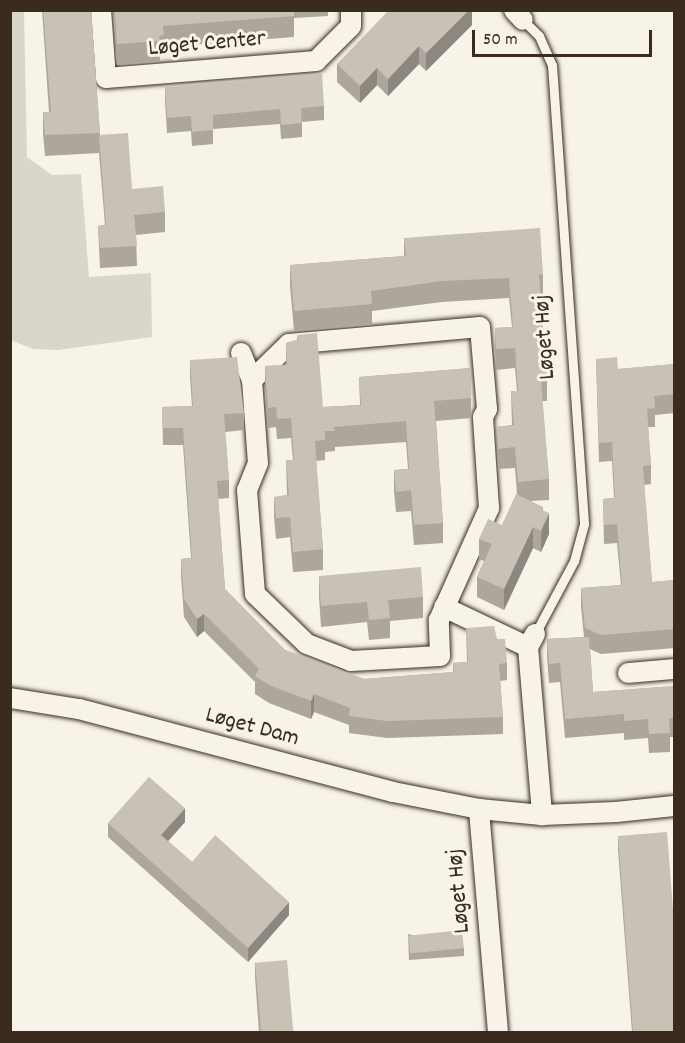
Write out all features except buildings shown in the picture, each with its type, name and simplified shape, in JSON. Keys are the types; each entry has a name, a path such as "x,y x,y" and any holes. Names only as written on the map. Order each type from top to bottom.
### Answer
{"street":[{"name":"Løget Center","path":"101,10 105,78 316,61 351,26 351,10"},
{"path":"241,353 252,380 258,463 247,490 255,594 308,644 351,661 440,656 439,620 489,508 483,417 487,409 480,327 289,344 252,380"},
{"path":"444,607 531,641 542,815"},
{"path":"628,673 675,669"},
{"name":"Løget Dam","path":"10,698 80,709 393,792 479,809"},
{"path":"479,809 542,815 616,812 675,806"},
{"name":"Løget Høj","path":"479,809 498,1032"}],"lane":[{"name":"Løget Høj","path":"519,15 539,36 552,66 585,524 574,561 531,641"}],"shaded area":[{"path":"10,11 24,11 27,157 52,175 81,174 89,277 151,273 152,337 58,350 33,349 11,340"}]}
